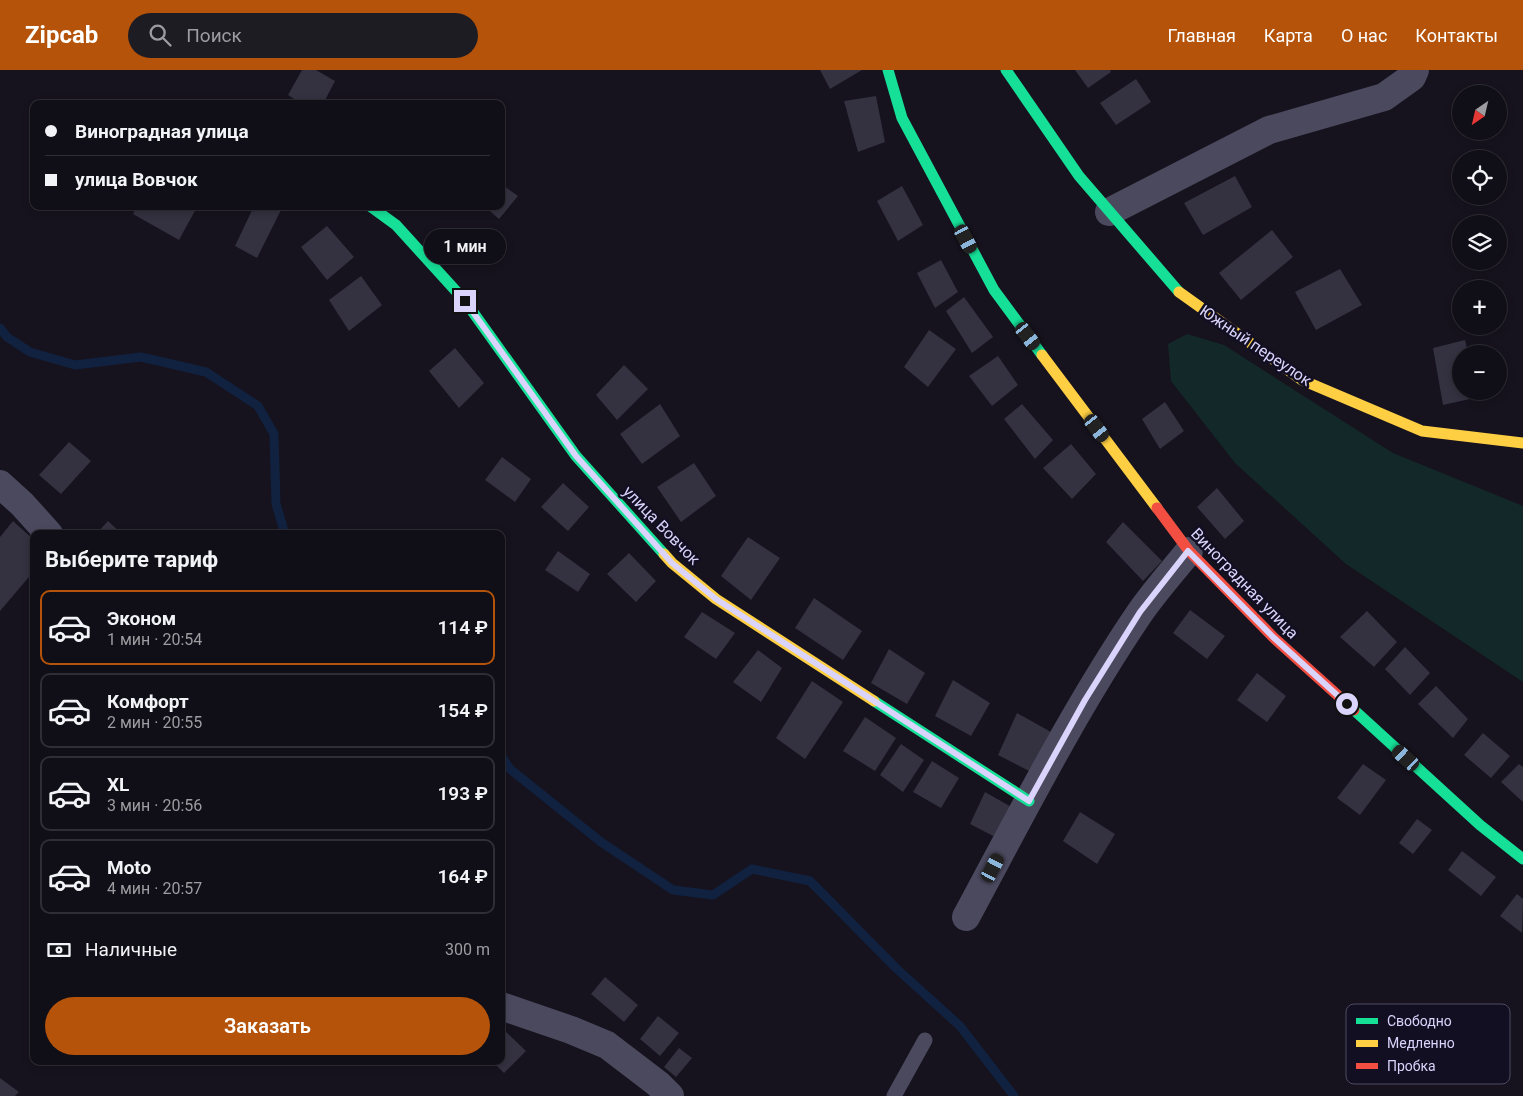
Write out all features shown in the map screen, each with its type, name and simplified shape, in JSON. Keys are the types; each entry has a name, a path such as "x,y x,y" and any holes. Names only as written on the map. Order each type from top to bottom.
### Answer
{"street":[{"name":"Виноградная улица","path":"888,70 902,118 994,290 1188,551 1273,637 1480,825 1523,859"},
{"name":"Южный переулок","path":"1006,70 1079,176 1179,293 1302,380 1422,431 1523,443"},
{"path":"1109,212 1269,130 1384,97 1412,77 1415,70"},
{"name":"улица Вовчок","path":"375,210 396,226 465,301 576,456 672,563 716,599 1029,801"},
{"path":"0,484 22,504 45,530"},
{"path":"966,917 1085,700 1140,612 1188,551"},
{"path":"505,1007 571,1030 607,1045 658,1084 670,1096"}],"lane":[{"path":"894,1096 925,1040"}],"green space":[{"path":"1187,334 1224,345 1393,453 1523,506 1523,682 1346,564 1235,463 1171,381 1168,344"}],"building":[{"path":"302,70 316,70 335,81 325,100 296,100 288,95"},
{"path":"820,70 862,70 830,89"},
{"path":"1075,70 1110,70 1111,72 1088,88"},
{"path":"1136,79 1151,102 1116,125 1100,103"},
{"path":"876,96 885,142 858,152 844,101"},
{"path":"1235,176 1252,207 1203,235 1184,203"},
{"path":"902,186 923,225 898,241 877,201"},
{"path":"505,187 518,196 499,219 489,210 505,210"},
{"path":"135,210 195,210 179,240 133,214"},
{"path":"252,210 281,210 257,258 235,246"},
{"path":"327,226 354,257 327,280 301,247"},
{"path":"1272,230 1293,257 1241,300 1219,273"},
{"path":"941,260 958,292 935,308 917,273"},
{"path":"1340,269 1362,305 1316,330 1295,292"},
{"path":"361,276 382,305 349,331 329,300"},
{"path":"964,297 993,337 972,353 946,311"},
{"path":"929,330 956,349 928,387 904,367"},
{"path":"1465,340 1466,345 1452,345 1452,400 1466,400 1443,405 1433,348"},
{"path":"455,348 484,383 459,408 429,371"},
{"path":"998,356 1018,385 992,406 969,376"},
{"path":"624,365 648,389 617,420 596,395"},
{"path":"1165,402 1184,431 1160,449 1142,419"},
{"path":"660,404 680,436 642,464 620,434"},
{"path":"1022,404 1053,440 1035,459 1004,419"},
{"path":"69,442 91,461 61,494 39,475"},
{"path":"1071,444 1096,474 1072,499 1043,468"},
{"path":"502,457 531,479 515,502 485,480"},
{"path":"694,463 716,496 681,522 657,487"},
{"path":"563,483 589,507 568,531 541,507"},
{"path":"1217,488 1244,521 1225,539 1197,507"},
{"path":"13,521 30,536 30,576 0,611 0,537"},
{"path":"108,521 118,530 100,530"},
{"path":"1123,522 1162,561 1143,581 1106,542"},
{"path":"748,537 780,558 751,600 721,576"},
{"path":"558,551 590,574 578,592 545,570"},
{"path":"629,553 656,581 636,602 607,574"},
{"path":"814,598 862,631 843,660 795,628"},
{"path":"1190,610 1225,636 1207,659 1173,633"},
{"path":"1367,611 1397,642 1374,667 1340,637"},
{"path":"702,612 735,633 716,659 684,637"},
{"path":"1405,647 1430,673 1410,695 1385,669"},
{"path":"889,649 925,673 907,704 871,683"},
{"path":"758,650 782,668 761,702 733,682"},
{"path":"1257,673 1286,696 1267,722 1237,700"},
{"path":"953,680 990,703 971,736 935,716"},
{"path":"812,681 843,702 805,759 776,738"},
{"path":"1436,686 1468,719 1453,738 1418,704"},
{"path":"1017,713 1051,732 1031,772 998,755"},
{"path":"865,717 896,738 875,771 843,751"},
{"path":"1483,733 1510,756 1491,778 1464,755"},
{"path":"901,744 924,760 903,792 880,775"},
{"path":"932,761 959,778 941,808 913,792"},
{"path":"1363,764 1386,780 1360,815 1337,798"},
{"path":"1519,764 1523,767 1523,802 1501,782"},
{"path":"985,792 1015,809 999,839 970,824"},
{"path":"1080,812 1115,834 1097,864 1063,841"},
{"path":"1417,819 1432,830 1413,854 1399,843"},
{"path":"1462,851 1496,877 1481,896 1448,870"},
{"path":"1517,894 1523,899 1522,933 1500,916"},
{"path":"605,977 638,1005 624,1022 591,994"},
{"path":"658,1016 679,1033 660,1056 640,1039"},
{"path":"505,1031 526,1051 504,1073 496,1065 505,1065"},
{"path":"679,1048 692,1058 676,1077 664,1067"},
{"path":"0,1078 19,1092 15,1096 0,1096"}],"waterway":[{"path":"0,328 7,337 30,352 75,365 141,357 206,372 258,406 274,434 276,504 284,530"},
{"path":"505,761 510,769 601,842 673,890 713,895 752,869 810,881 897,969 960,1026 1014,1096"}],"traffic: fast":[{"path":"888,70 902,118 994,290 1042,355"},
{"path":"1006,70 1079,176 1179,292"},
{"path":"375,210 396,225 465,301 576,456 664,554"},
{"path":"874,701 1029,801"},
{"path":"1354,710 1480,825 1523,859"}],"traffic: slow":[{"path":"1179,292 1302,380 1422,431 1523,443"},
{"path":"1042,355 1157,508"},
{"path":"664,554 672,563 716,599 874,701"}],"traffic: jam":[{"path":"1157,508 1189,551 1273,637 1354,710"}],"route":[{"path":"465,301 576,456 672,563 716,599 1029,801 1085,700 1140,612 1188,551 1273,637 1347,704"}]}
